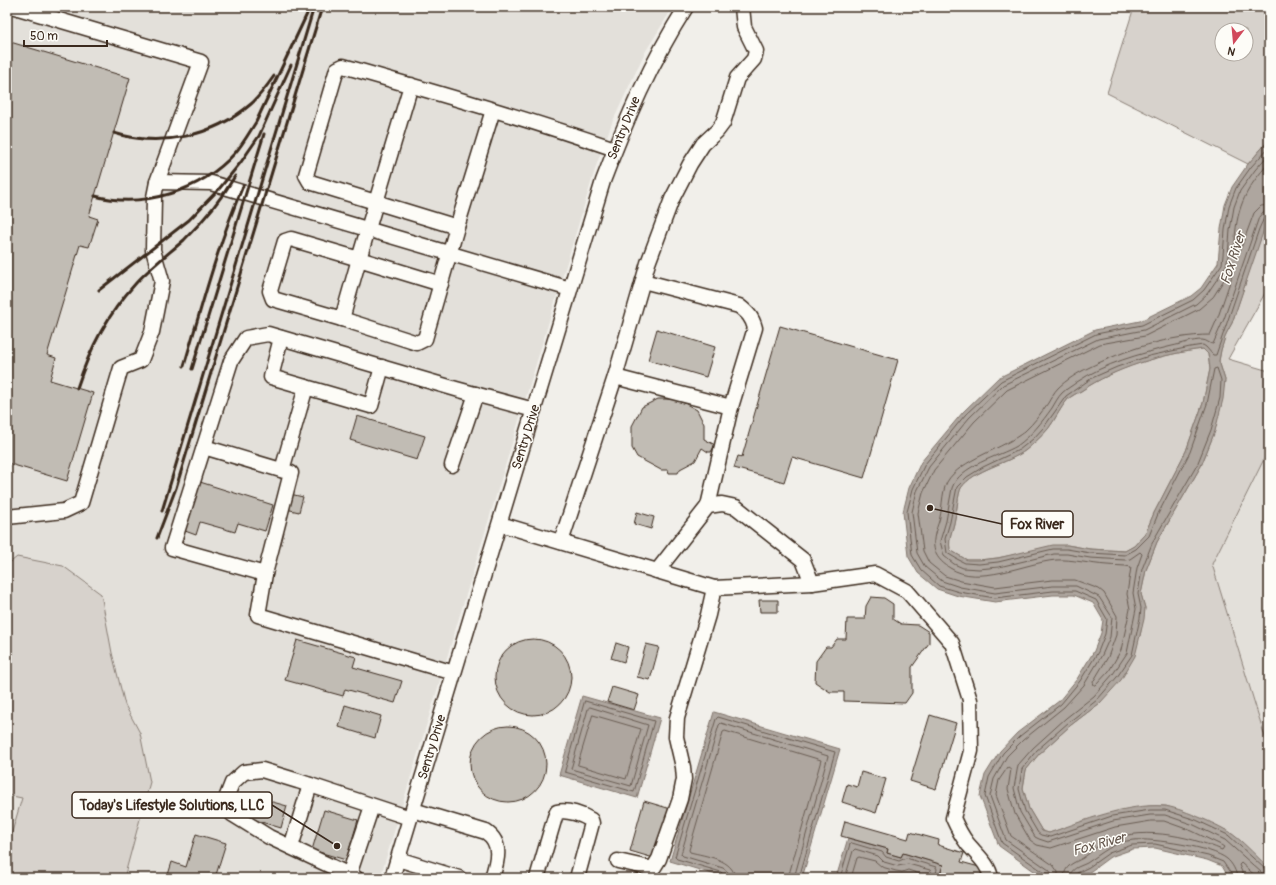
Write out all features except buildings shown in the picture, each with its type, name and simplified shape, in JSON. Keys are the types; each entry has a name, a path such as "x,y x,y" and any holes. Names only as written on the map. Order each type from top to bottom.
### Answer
{"street":[{"path":"7,517 64,511 81,503 121,368 142,360 152,332 162,281 153,250 154,197 157,182 201,62 15,7"},
{"name":"Sentry Drive","path":"392,878 603,181 623,128 644,81 686,7"},
{"path":"561,542 615,377 648,263 672,199 690,164 703,144 723,123 737,78 754,59 756,51 744,27 742,7"},
{"path":"457,227 310,182 306,175 337,69 343,66 411,85 558,129 615,149"},
{"path":"342,319 375,202 411,85"},
{"path":"441,284 291,239 285,241 270,291 274,299 417,342 425,339 441,284 449,253 493,110"},
{"path":"157,182 211,183 570,289"},
{"path":"643,280 739,306 748,312 753,319 755,328 731,407 708,506 657,571"},
{"path":"265,574 172,548 231,361 246,338 268,334 534,410"},
{"path":"280,338 271,376 371,406 382,367"},
{"path":"615,377 731,407"},
{"path":"282,470 306,387"},
{"path":"452,465 476,394"},
{"path":"204,447 291,473 265,574 258,615 454,673"},
{"path":"708,506 722,504 736,507 803,560 812,583"},
{"path":"500,524 714,588 812,583 875,574 907,591 952,643 970,700 971,751 953,818 957,828 966,842 988,869 990,878"},
{"path":"618,861 649,868 654,867 659,859 680,799 684,779 683,767 676,737 677,718 708,615 714,588"},
{"path":"372,806 352,876 269,837 232,814 225,801 232,783 244,772 262,770 372,806 486,832 491,836 497,845 498,859 492,878"},
{"path":"291,847 310,785"},
{"path":"537,878 555,817 557,812 561,811 586,817 591,820 592,823 577,878"},
{"path":"398,859 440,875 459,878"}],"shaded area":[{"path":"7,7 673,7 644,54 612,123 597,163 380,878 7,878"},
{"path":"1134,7 1269,7 1269,140 1248,164 1107,93"},
{"path":"1263,230 1269,232 1269,286 1228,359 1269,371 1269,449 1212,564 1269,750 1269,869 1230,832 1197,817 1166,806 1149,806 1111,813 1049,833 1042,831 1029,809 1023,788 1026,770 1039,754 1071,725 1100,703 1140,636 1145,608 1141,594 1146,570 1157,542 1201,466 1215,431 1225,380 1219,361 1221,350 1226,334 1232,323"},
{"path":"1203,349 1208,354 1210,369 1203,403 1186,451 1154,513 1145,534 1134,546 1125,551 1090,549 1067,545 979,560 967,560 950,550 950,537 961,488 974,476 1019,455 1026,450 1048,429 1068,399 1124,368 1172,354"},
{"path":"1269,449 1269,750 1212,564"},
{"path":"17,557 63,566 101,594 112,653 125,705 140,733 150,782 124,878 7,878 7,849 22,798 7,795 7,565"}],"water":[{"name":"Fox River","path":"1269,140 1269,215 1232,323 1226,334 1221,350 1219,361 1225,380 1223,399 1215,431 1201,466 1157,542 1146,570 1141,594 1145,608 1144,619 1135,656 1121,680 1100,703 1071,725 1039,754 1026,770 1023,788 1029,809 1042,831 1049,833 1105,814 1135,807 1170,807 1207,821 1234,835 1268,867 1269,878 1229,878 1222,866 1207,860 1155,848 1133,849 1110,857 1091,871 1076,878 1053,878 1041,876 999,846 980,796 985,775 1000,751 1017,733 1059,701 1077,679 1094,651 1101,633 1103,620 1093,603 1074,595 1053,595 995,602 958,596 937,589 918,573 908,556 903,512 909,488 921,462 963,412 998,378 1095,330 1140,321 1191,296 1201,288 1218,263 1225,205 1232,187 1248,164","holes":["1203,349 1208,354 1210,369 1203,403 1186,451 1154,513 1145,534 1134,546 1125,551 1053,545 998,558 979,560 967,560 950,550 950,537 961,488 974,476 1019,455 1026,450 1048,429 1062,406 1069,398 1109,375 1139,363 1187,351"]},
{"path":"582,696 660,718 637,798 559,775"},
{"path":"714,712 840,749 802,878 726,878 670,861"},
{"path":"848,838 888,849 887,853 901,857 903,853 943,865 939,878 836,878"}],"railway":[{"path":"162,511 314,7"},
{"path":"157,538 176,488 322,7"},
{"path":"95,196 132,200 170,194 206,178 221,166 238,150 256,122 307,14"},
{"path":"99,290 189,220 219,189 241,162 259,136 291,65"},
{"path":"114,133 132,137 168,139 204,131 236,115 251,104 274,76"},
{"path":"192,369 264,134"},
{"path":"77,388 100,332 116,307 136,283 184,240 212,210 235,176"},
{"path":"184,366 218,252 243,186"}],"place":[{"name":"Fox River","path":"930,508"},
{"name":"Today's Lifestyle Solutions, LLC","path":"337,846"}]}
